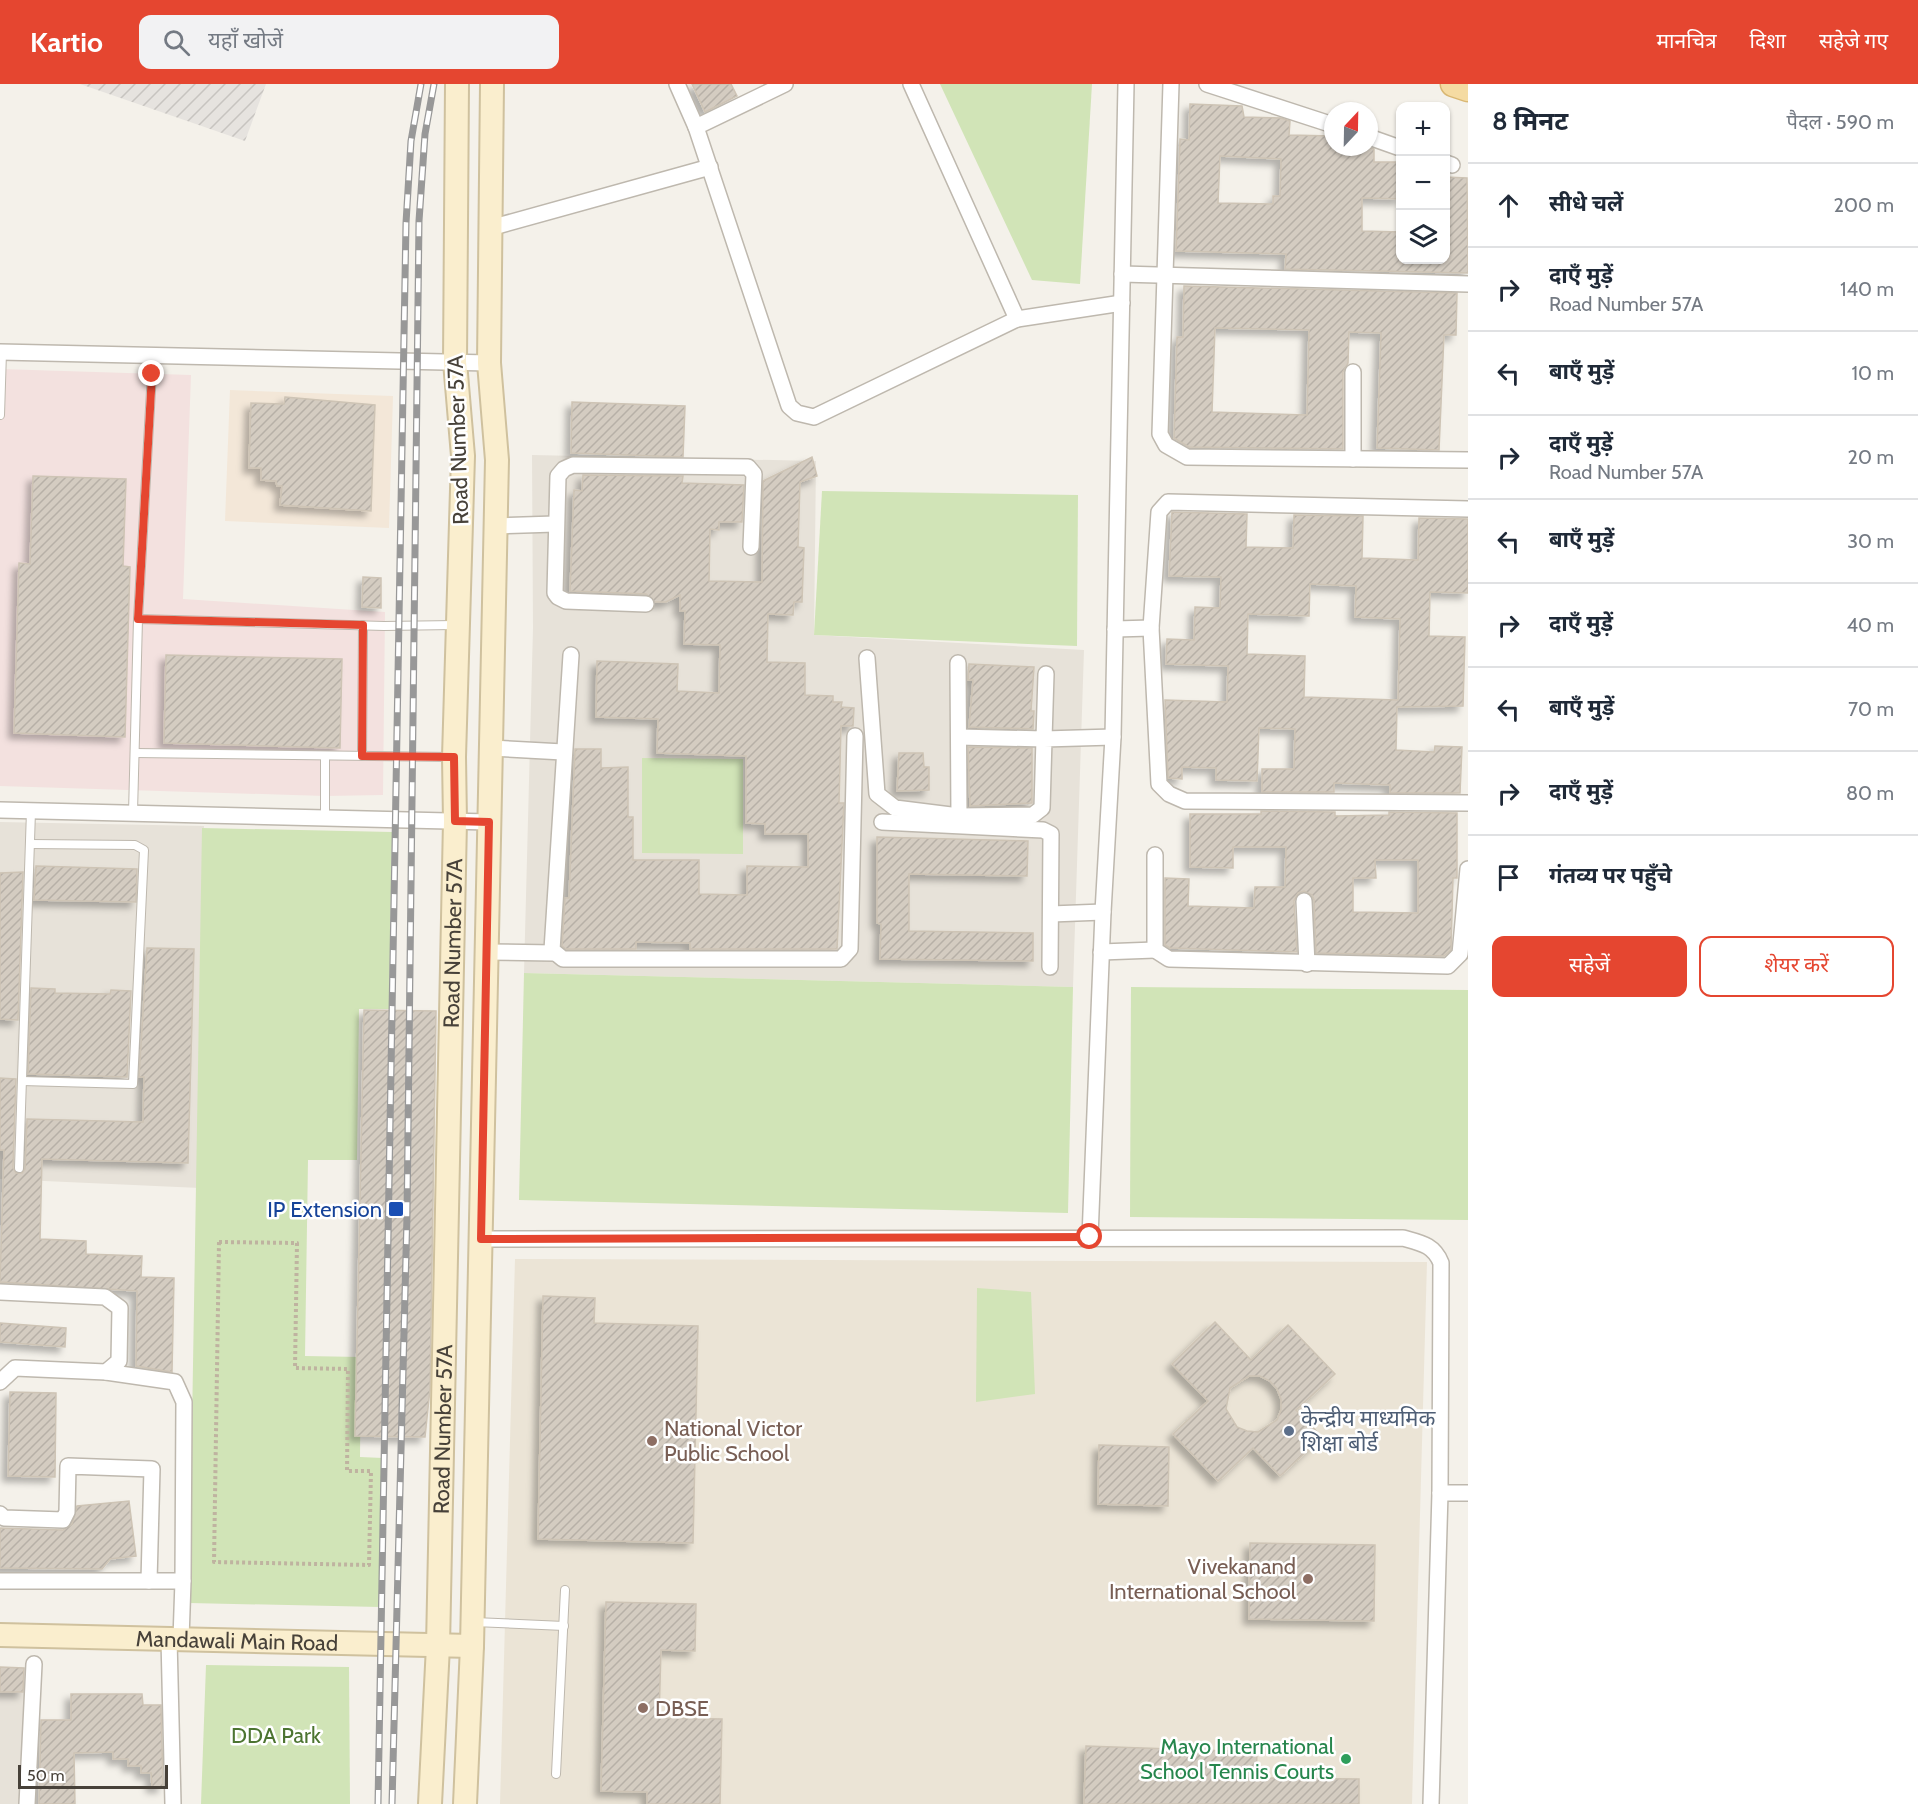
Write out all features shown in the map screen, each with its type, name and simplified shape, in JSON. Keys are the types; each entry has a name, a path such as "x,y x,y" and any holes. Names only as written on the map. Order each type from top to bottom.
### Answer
{"main road":[{"path":"1453,84 1468,89"}],"street":[{"name":"Road Number 57A","path":"430,1804 438,1646 455,821 454,757 463,456 455,362 457,84"},
{"name":"Road Number 57A","path":"465,1804 473,1622 496,526 497,460 489,363 492,84"},
{"path":"677,84 710,167 789,406 797,413 814,417 1017,319 1122,303"},
{"path":"696,127 785,84"},
{"path":"911,84 1017,319"},
{"path":"1090,1237 1101,952 1113,737 1126,84"},
{"path":"1171,84 1160,434 1166,445 1187,457 1468,460"},
{"path":"1208,84 1324,122"},
{"path":"1442,84 1468,95"},
{"path":"1378,140 1396,146"},
{"path":"490,228 710,167"},
{"path":"1122,274 1164,273 1468,284"},
{"path":"1,352 489,363"},
{"path":"1353,372 1353,459"},
{"path":"646,604 566,601 558,597 555,592 555,524 558,476 564,469 573,465 741,466 754,474 751,547"},
{"path":"1468,509 1168,502 1159,512 1151,628 1159,784 1168,794 1185,801 1468,803"},
{"path":"496,526 555,524"},
{"path":"1115,629 1151,628"},
{"path":"554,953 552,950 563,752 571,655"},
{"path":"867,658 877,794 895,808 959,816 1033,815 1042,808 1046,674"},
{"path":"958,663 959,816"},
{"path":"488,952 554,953 572,960 841,959 847,955 850,948 855,736"},
{"path":"958,737 1044,739 1113,737"},
{"path":"491,748 563,752"},
{"path":"0,810 489,822"},
{"path":"882,822 1048,832 1052,837 1050,967"},
{"path":"1155,855 1155,950"},
{"path":"1101,952 1155,950 1169,959 1307,964 1453,964 1460,954 1468,869"},
{"path":"1304,902 1307,964"},
{"path":"1051,914 1103,912"},
{"path":"481,1239 1403,1238 1424,1244 1437,1251 1441,1263 1440,1493 1431,1804"},
{"path":"0,1292 105,1297 120,1308 119,1361 106,1372"},
{"path":"0,1382 15,1368 106,1372 175,1382 184,1402 183,1581 175,1639 173,1804"},
{"path":"0,1514 4,1518 63,1520 67,1512 68,1466 152,1469 149,1581"},
{"path":"1440,1493 1468,1493"},
{"path":"0,1581 183,1581"},
{"name":"Mandawali Main Road","path":"0,1635 472,1646"},
{"path":"27,1804 34,1664"}],"lane":[{"path":"0,415 1,352"},
{"path":"133,813 138,619 153,355"},
{"path":"138,619 459,625"},
{"path":"362,756 363,625"},
{"path":"135,753 454,757"},
{"path":"325,757 325,818"},
{"path":"19,1168 31,811"},
{"path":"22,1081 134,1084 144,850 135,845 30,844"},
{"path":"556,1774 565,1590"},
{"path":"473,1622 564,1626"}],"path":[{"path":"219,1242 297,1243 295,1368 348,1369 347,1471 371,1471 369,1565 214,1562 219,1242"}],"shaded area":[{"path":"80,84 266,84 245,141"},
{"path":"0,369 191,375 183,599 385,612 383,795 325,796 0,786"},
{"path":"230,390 393,396 389,528 225,521"},
{"path":"532,455 816,461 814,635 1084,650 1073,987 524,973 533,628"},
{"path":"0,822 204,826 200,1188 0,1179"},
{"path":"515,1259 1427,1262 1412,1804 500,1804"},
{"path":"0,1667 25,1668 21,1804 0,1804"}],"green space":[{"path":"940,84 1092,84 1080,284 1032,280"},
{"path":"822,491 1078,495 1077,646 814,635"},
{"path":"642,758 743,759 743,854 642,853"},
{"path":"202,828 392,832 389,1009 359,1009 357,1160 308,1160 305,1356 361,1357 360,1457 383,1458 380,1607 189,1603"},
{"path":"524,973 1073,987 1068,1213 519,1200"},
{"path":"1131,987 1468,990 1468,1220 1130,1217"},
{"path":"977,1288 1031,1292 1035,1394 976,1402"},
{"name":"DDA Park","path":"206,1665 349,1667 350,1804 201,1804"}],"building":[{"path":"692,84 731,84 737,96 705,112"},
{"path":"1190,104 1242,106 1244,117 1281,118 1290,121 1289,135 1324,136 1324,156 1374,156 1374,162 1396,162 1396,199 1362,198 1362,231 1396,232 1396,264 1450,264 1450,177 1467,178 1468,273 1285,269 1286,254 1176,251 1180,139 1189,140","holes":["1220,156 1281,159 1280,196 1273,196 1273,204 1218,203"]},
{"path":"1184,286 1457,293 1456,335 1444,335 1439,450 1377,448 1381,333 1349,332 1348,363 1343,372 1343,449 1189,447 1174,438 1177,337 1183,337","holes":["1215,328 1309,330 1307,415 1212,412"]},
{"path":"285,397 375,405 371,511 280,505 282,486 277,486 276,481 261,480 261,468 249,468 251,403 284,404"},
{"path":"572,402 685,406 683,457 571,453"},
{"path":"812,457 817,476 800,482 798,547 804,548 802,602 794,602 793,615 768,614 767,662 805,663 805,695 833,696 833,702 842,702 841,707 854,708 853,726 841,726 839,803 844,803 837,949 690,949 690,943 636,942 636,949 566,949 562,946 565,898 569,898 575,749 601,749 601,768 628,767 628,817 633,817 633,860 699,860 699,894 747,895 747,866 808,867 808,834 765,834 765,824 746,823 746,756 657,753 658,719 596,717 597,661 678,664 677,691 719,693 720,645 684,644 685,611 680,611 680,595 666,602 655,602 646,594 570,591 574,490 582,491 583,475 683,476 682,483 744,485 742,522 719,522 719,530 710,529 709,581 762,582 763,481"},
{"path":"33,476 126,479 123,566 130,567 125,737 14,733 19,563 30,564"},
{"path":"1172,512 1247,514 1246,547 1293,548 1294,515 1363,516 1362,558 1418,560 1419,518 1468,519 1468,593 1430,592 1429,636 1465,637 1463,706 1397,707 1396,750 1434,752 1435,746 1462,747 1460,793 1390,793 1390,785 1334,783 1334,792 1262,792 1262,769 1294,769 1295,729 1259,728 1257,781 1216,780 1216,768 1182,767 1182,779 1168,778 1165,700 1227,702 1228,666 1166,664 1167,639 1194,640 1195,607 1220,608 1221,577 1169,576","holes":["1310,584 1356,586 1355,617 1400,619 1398,700 1304,697 1305,656 1247,654 1248,614 1309,616"]},
{"path":"363,577 381,578 381,608 362,607"},
{"path":"166,655 342,659 340,748 164,743"},
{"path":"969,664 1034,667 1031,711 1034,711 1033,729 969,727 973,680 968,680"},
{"path":"968,747 1032,748 1032,803 970,806"},
{"path":"899,753 923,753 924,767 929,767 929,790 897,791"},
{"path":"1261,811 1335,812 1335,816 1389,815 1389,812 1457,813 1457,878 1453,878 1451,950 1444,956 1316,953 1314,900 1312,895 1304,891 1298,893 1294,901 1297,952 1170,948 1165,945 1165,878 1189,879 1188,906 1254,908 1255,887 1285,887 1286,847 1233,847 1233,868 1190,867 1190,814 1261,814","holes":["1375,860 1418,860 1418,913 1353,912 1353,878 1376,878"]},
{"path":"877,837 1028,841 1027,876 909,874 909,931 1033,933 1033,961 880,959 881,924 877,923"},
{"path":"36,866 137,869 136,902 34,900"},
{"path":"23,872 18,1020 0,1019 0,873"},
{"path":"147,948 194,949 188,1163 42,1159 40,1239 86,1241 86,1254 142,1256 141,1277 174,1278 172,1372 136,1366 137,1291 0,1282 4,1150 0,1150 0,1078 16,1079 13,1168 16,1173 22,1173 25,1169 27,1119 143,1122 144,1077 139,1077"},
{"path":"31,988 55,989 55,993 110,994 111,990 131,991 127,1077 28,1074"},
{"name":"IP Extension","path":"364,1010 436,1011 430,1389 425,1437 355,1436"},
{"path":"543,1296 595,1298 594,1323 698,1326 693,1543 538,1539"},
{"path":"1215,1322 1251,1360 1288,1325 1335,1374 1296,1410 1322,1437 1280,1476 1253,1448 1218,1481 1173,1434 1208,1401 1172,1364","holes":["1249,1376 1260,1376 1270,1381 1277,1389 1281,1399 1281,1410 1277,1420 1258,1432 1247,1431 1237,1427 1226,1409 1230,1388"]},
{"path":"0,1323 66,1328 65,1347 0,1342"},
{"path":"10,1392 56,1393 55,1477 8,1476"},
{"path":"1099,1445 1169,1447 1168,1506 1098,1504"},
{"path":"129,1501 136,1556 110,1559 102,1569 0,1568 0,1528 63,1530 72,1524 77,1506"},
{"path":"1250,1543 1375,1545 1374,1621 1249,1619"},
{"path":"606,1602 696,1604 695,1651 661,1650 659,1718 722,1719 720,1804 647,1804 647,1792 601,1791"},
{"path":"0,1667 24,1668 23,1692 0,1692"},
{"path":"71,1694 142,1694 143,1705 161,1705 163,1787 152,1787 151,1773 141,1773 141,1766 128,1766 128,1759 113,1759 113,1752 74,1753 75,1804 39,1804 41,1720 71,1720"},
{"path":"1086,1746 1257,1752 1256,1778 1359,1779 1359,1804 1084,1804"}],"railway":[{"path":"378,1804 406,223 411,141 421,84"},
{"path":"392,1804 407,1215 419,221 425,134 434,84"}],"place":[{"name":"IP Extension","path":"396,1209"},
{"name":"केन्द्रीय माध्यमिक शिक्षा बोर्ड","path":"1289,1431"},
{"name":"National Victor Public School","path":"652,1441"},
{"name":"Vivekanand International School","path":"1308,1579"},
{"name":"DBSE","path":"643,1708"},
{"name":"Mayo International School Tennis Courts","path":"1346,1759"}],"route":[{"path":"152,374 138,619 363,625 362,756 454,757 455,821 489,822 481,1239 1090,1237"}]}
